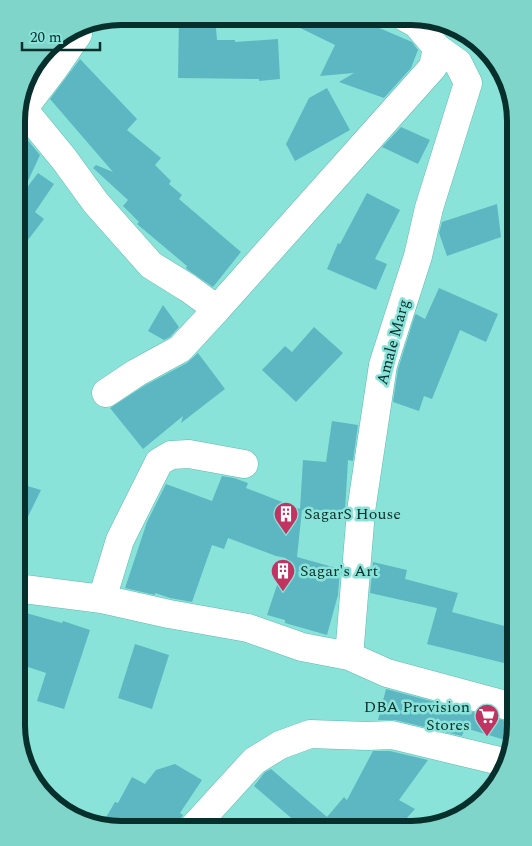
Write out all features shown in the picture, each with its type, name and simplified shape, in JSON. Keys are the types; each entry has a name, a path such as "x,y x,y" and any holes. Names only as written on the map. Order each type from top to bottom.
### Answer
{"street":[{"name":"Amale Marg","path":"349,656 361,511 383,365 418,256 429,208 468,83 458,63 437,48 418,26"},
{"path":"27,104 76,36"},
{"path":"106,393 136,373 180,350 432,67 437,48"},
{"path":"25,118 64,159 96,203 151,265 217,309"},
{"path":"102,599 120,540 159,462 171,455 188,454 244,464"},
{"path":"25,589 102,599 169,614 248,628 302,647 349,656 387,673 507,706"},
{"path":"199,821 254,761 280,745 310,734 392,735 500,761"}],"building":[{"path":"179,25 216,25 217,40 235,40 235,42 278,39 280,79 259,81 259,79 178,78"},
{"path":"294,25 372,25 412,42 418,50 411,68 384,98 339,82 354,73 320,76 335,45"},
{"path":"80,59 137,119 127,130 161,158 155,165 171,181 169,184 182,195 179,199 241,252 213,287 188,270 187,266 137,224 139,222 123,206 128,200 93,168 96,165 113,172 50,99"},
{"path":"327,88 350,130 295,161 286,144 309,98"},
{"path":"401,127 430,140 418,164 382,147"},
{"path":"25,137 40,155 25,188"},
{"path":"38,173 54,184 35,212 44,219 28,240 25,235 25,190"},
{"path":"367,193 400,210 375,259 387,264 376,290 327,269 338,243 340,244"},
{"path":"497,204 501,237 447,256 439,233 442,222"},
{"path":"439,288 498,314 486,342 460,330 432,399 424,396 419,411 393,402 398,369 415,315 425,319"},
{"path":"163,305 179,327 170,337 164,340 148,331"},
{"path":"314,327 343,353 296,402 262,370 285,346 292,352"},
{"path":"198,353 225,389 181,423 183,416 143,449 110,408 144,386 187,363"},
{"path":"332,421 358,425 353,461 348,460 345,511 302,510 297,557 340,569 338,595 327,635 285,623 285,620 267,615 286,558 228,538 224,549 212,545 192,602 125,588 147,522 166,484 212,501 222,476 234,478 248,483 246,488 300,509 303,460 326,462"},
{"path":"25,485 41,490 25,523"},
{"path":"373,562 407,570 405,579 458,593 452,612 507,627 507,664 427,644 437,608 370,593"},
{"path":"26,613 62,623 63,621 90,630 64,709 37,701 46,673 25,666"},
{"path":"135,644 169,655 152,709 118,698"},
{"path":"386,689 507,721 507,731 505,740 465,728 462,736 395,720 378,720"},
{"path":"373,751 390,751 428,760 399,800 415,809 404,821 295,821 254,786 265,772 271,769 327,817 344,797 347,800"},
{"path":"175,764 202,780 180,813 183,815 179,821 105,819 115,802 118,803 132,777 145,784 156,770"}],"place":[{"name":"SagarS House","path":"286,535"},
{"name":"Sagar's Art","path":"283,592"},
{"name":"DBA Provision Stores","path":"487,737"}]}
